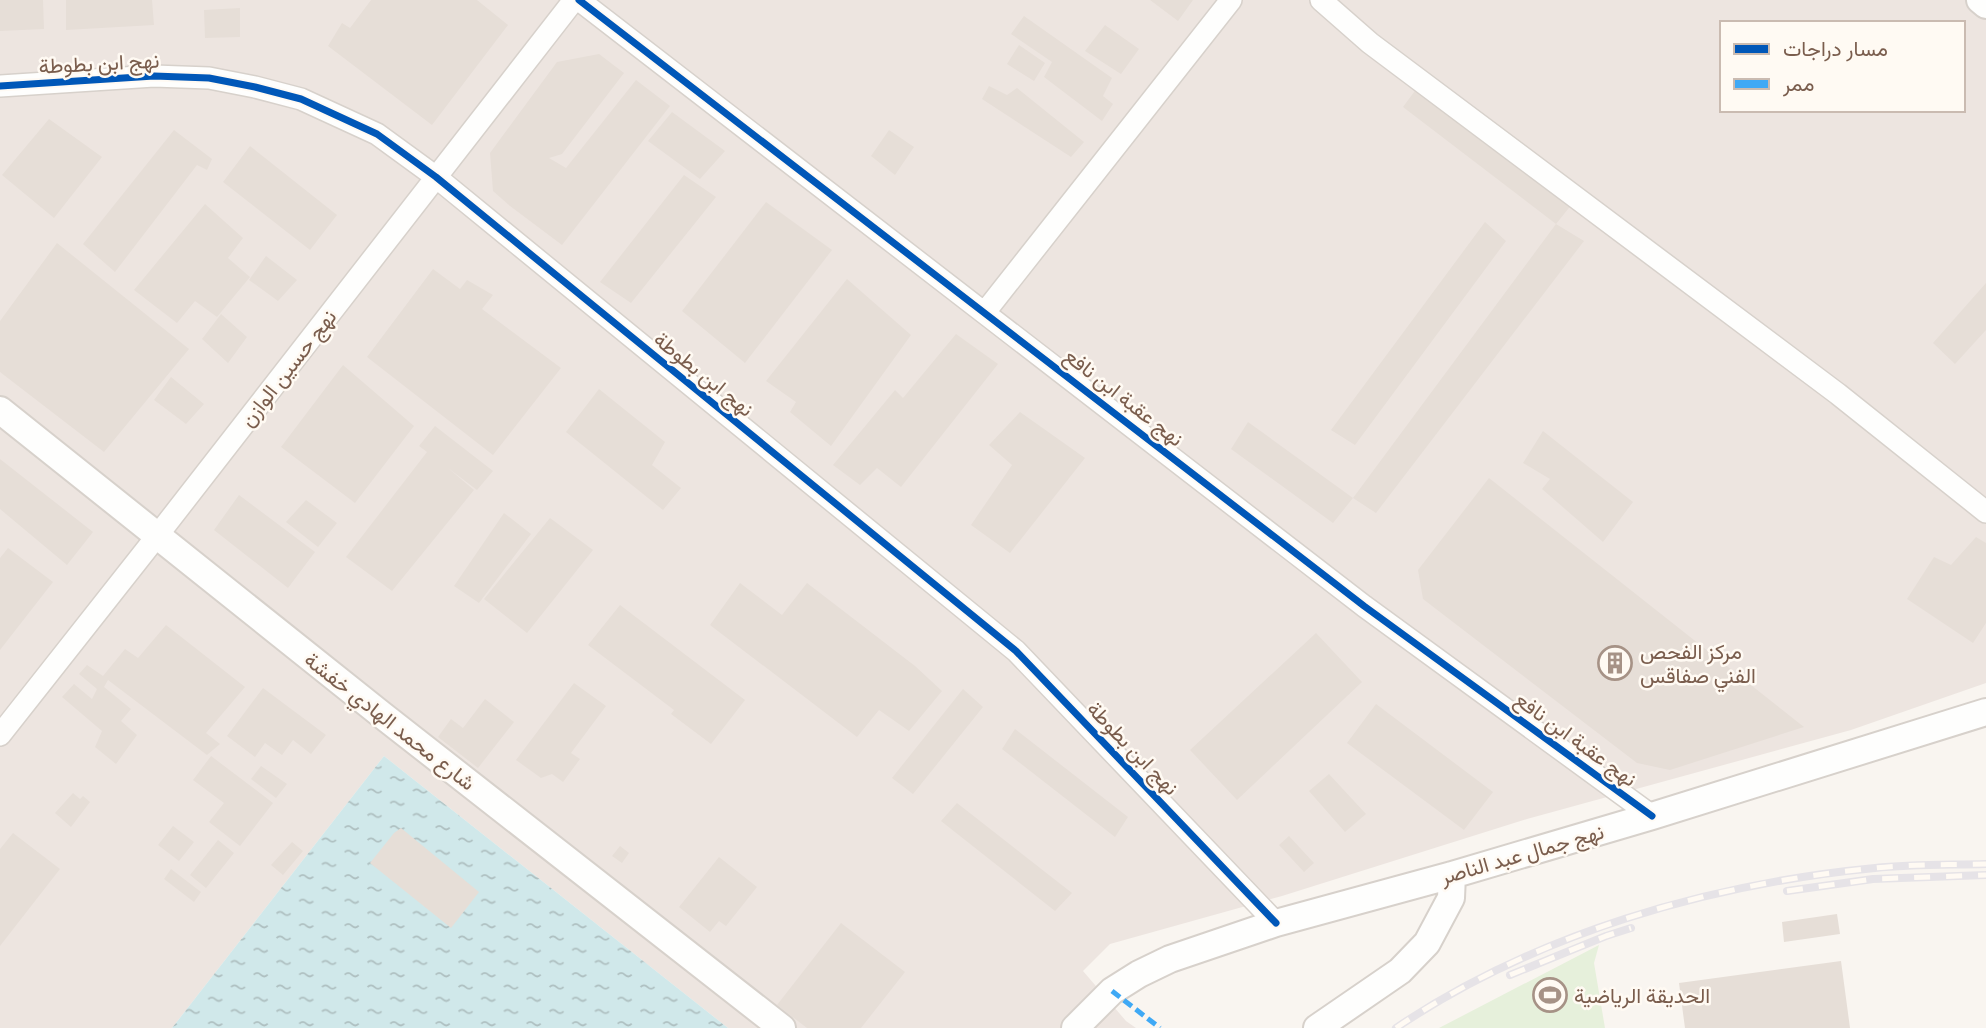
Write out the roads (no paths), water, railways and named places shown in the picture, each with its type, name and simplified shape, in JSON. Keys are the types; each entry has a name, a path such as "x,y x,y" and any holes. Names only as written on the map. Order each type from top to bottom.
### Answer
{"street":[{"name":"نهج حسين الوازن","path":"0,735 573,0"},
{"name":"نهج عقبة ابن نافع","path":"579,0 1364,606 1652,816"},
{"path":"985,312 1231,0"},
{"path":"1321,0 1370,43 1838,394 1986,512"},
{"path":"1980,0 1986,5"},
{"name":"نهج ابن بطوطة","path":"0,86 154,76 209,78 301,99 377,134 436,177 1016,651 1276,923"},
{"name":"شارع محمد الهادي خفشة","path":"0,410 782,1028"},
{"name":"نهج جمال عبد الناصر","path":"1075,1028 1112,991 1170,959 1276,923 1652,816 1986,712"},
{"path":"1317,1028 1400,971 1427,943 1451,898 1452,875"}],"water":[{"path":"384,756 728,1028 172,1028"}],"railway":[{"path":"1396,1028 1450,995 1565,940 1687,901 1812,876 1916,865 1986,864"},
{"path":"1787,891 1873,879 1986,875"},
{"path":"1510,975 1631,928"}],"place":[{"name":"مركز الفحص الفني صفاقس","path":"1615,663"},
{"name":"الحديقة الرياضية","path":"1550,995"}]}
